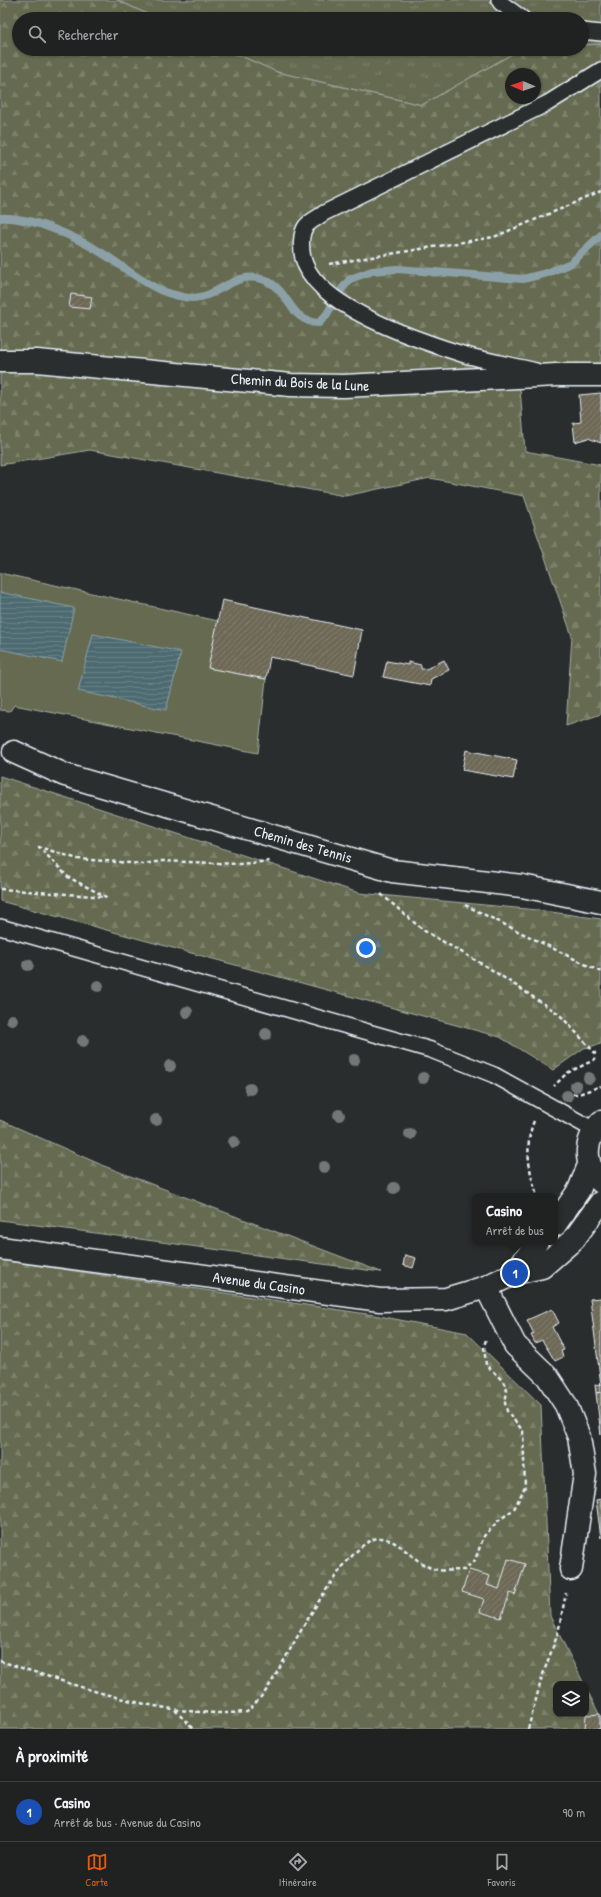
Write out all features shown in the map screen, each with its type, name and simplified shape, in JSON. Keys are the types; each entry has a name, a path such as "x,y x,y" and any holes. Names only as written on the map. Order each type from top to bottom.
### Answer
{"street":[{"name":"Chemin du Bois de la Lune","path":"0,361 37,361 291,385 344,386 557,375 601,375"},
{"name":"Chemin des Tennis","path":"14,752 65,775 392,871 522,886 601,902"},
{"path":"597,1126 588,1141 587,1153 589,1165 601,1182"},
{"path":"558,1221 579,1190 589,1165"},
{"name":"Avenue du Casino","path":"515,1273 542,1267 574,1239 601,1202"},
{"name":"Avenue du Casino","path":"0,1248 380,1300 491,1297 515,1273 535,1245"},
{"path":"491,1297 515,1345 547,1376 566,1405 579,1436 584,1474 571,1569"}],"lane":[{"path":"499,0 501,4 513,12"},
{"path":"589,32 601,33"},
{"path":"557,375 463,354 398,331 349,308 320,287 306,268 300,247 306,226 324,213 548,103 601,70"},
{"path":"0,927 431,1050 494,1075 597,1126"}],"path":[{"path":"306,268 494,237 601,192"},
{"path":"0,889 106,897 68,877 39,847 78,859 144,864 162,861 240,864 272,861"},
{"path":"464,905 601,972"},
{"path":"423,930 489,968 559,1014 595,1054 594,1060 567,1072 559,1079 551,1091"},
{"path":"572,1093 580,1094 601,1086"},
{"path":"534,1120 531,1127 528,1154 531,1178 536,1193"},
{"path":"0,1660 106,1695 175,1710 221,1714 248,1712 268,1688 322,1594 350,1560 370,1539 380,1537 390,1540 431,1568 464,1570 474,1560 484,1536 498,1520 514,1510 525,1487 523,1431 507,1411 505,1403 507,1391 503,1381 486,1365 484,1346 488,1335 485,1315 491,1297"},
{"path":"528,1729 542,1678 558,1633 571,1569"},
{"path":"175,1710 193,1729"}],"green space":[{"path":"0,0 117,0 143,12 12,12 12,56 241,56 277,72 422,105 509,56 589,56 589,45 601,44 601,364 518,364 525,451 601,465 601,714 566,726 572,636 524,496 430,478 345,496 90,450 0,465"},
{"path":"117,0 601,0 601,44 589,45 589,12 143,12"},
{"path":"241,56 509,56 422,105 277,72"},
{"path":"0,573 218,621 209,668 266,679 258,753 14,705 10,711 0,710"},
{"path":"0,776 359,893 537,910 601,919 601,1044 584,1048 553,1070 500,1037 0,901"},
{"path":"0,1120 104,1166 381,1272 0,1220"},
{"path":"0,1260 374,1315 467,1333 541,1405 550,1616 582,1681 553,1681 553,1717 589,1717 589,1694 601,1718 601,1729 0,1729"}],"water":[{"path":"0,592 74,608 62,662 0,649"},
{"path":"93,634 181,652 166,710 78,691"}],"building":[{"path":"71,294 92,297 90,309 69,307"},
{"path":"601,393 601,443 588,438 575,442 573,423 581,422 579,395"},
{"path":"222,600 362,630 354,675 270,657 266,679 208,668"},
{"path":"444,660 449,670 431,679 430,686 383,677 387,661 408,665 408,662 421,665 421,669 426,669"},
{"path":"466,750 517,760 513,779 462,770"},
{"path":"405,1255 416,1258 413,1268 403,1265"},
{"path":"601,1298 601,1385 590,1299"},
{"path":"552,1309 559,1323 552,1327 564,1350 561,1351 563,1357 555,1361 542,1340 535,1343 531,1335 534,1334 527,1320"},
{"path":"601,1384 601,1392 596,1393 595,1385"},
{"path":"601,1392 601,1435 596,1393"},
{"path":"601,1499 601,1538 596,1500"},
{"path":"508,1559 525,1564 515,1595 510,1593 501,1618 480,1612 484,1599 462,1592 469,1570 490,1576 487,1585 499,1589"},
{"path":"600,1714 600,1729 585,1729 586,1717 589,1717 589,1715"}],"waterway":[{"path":"0,218 25,220 66,234 102,253 149,284 164,292 179,296 192,298 203,296 232,282 242,279 253,277 265,280 280,291 295,312 301,317 309,321 319,323 327,314 338,294 350,279 372,271 397,269 523,279 547,273 571,263 601,235"}],"place":[{"name":"Casino","path":"515,1273"}]}
